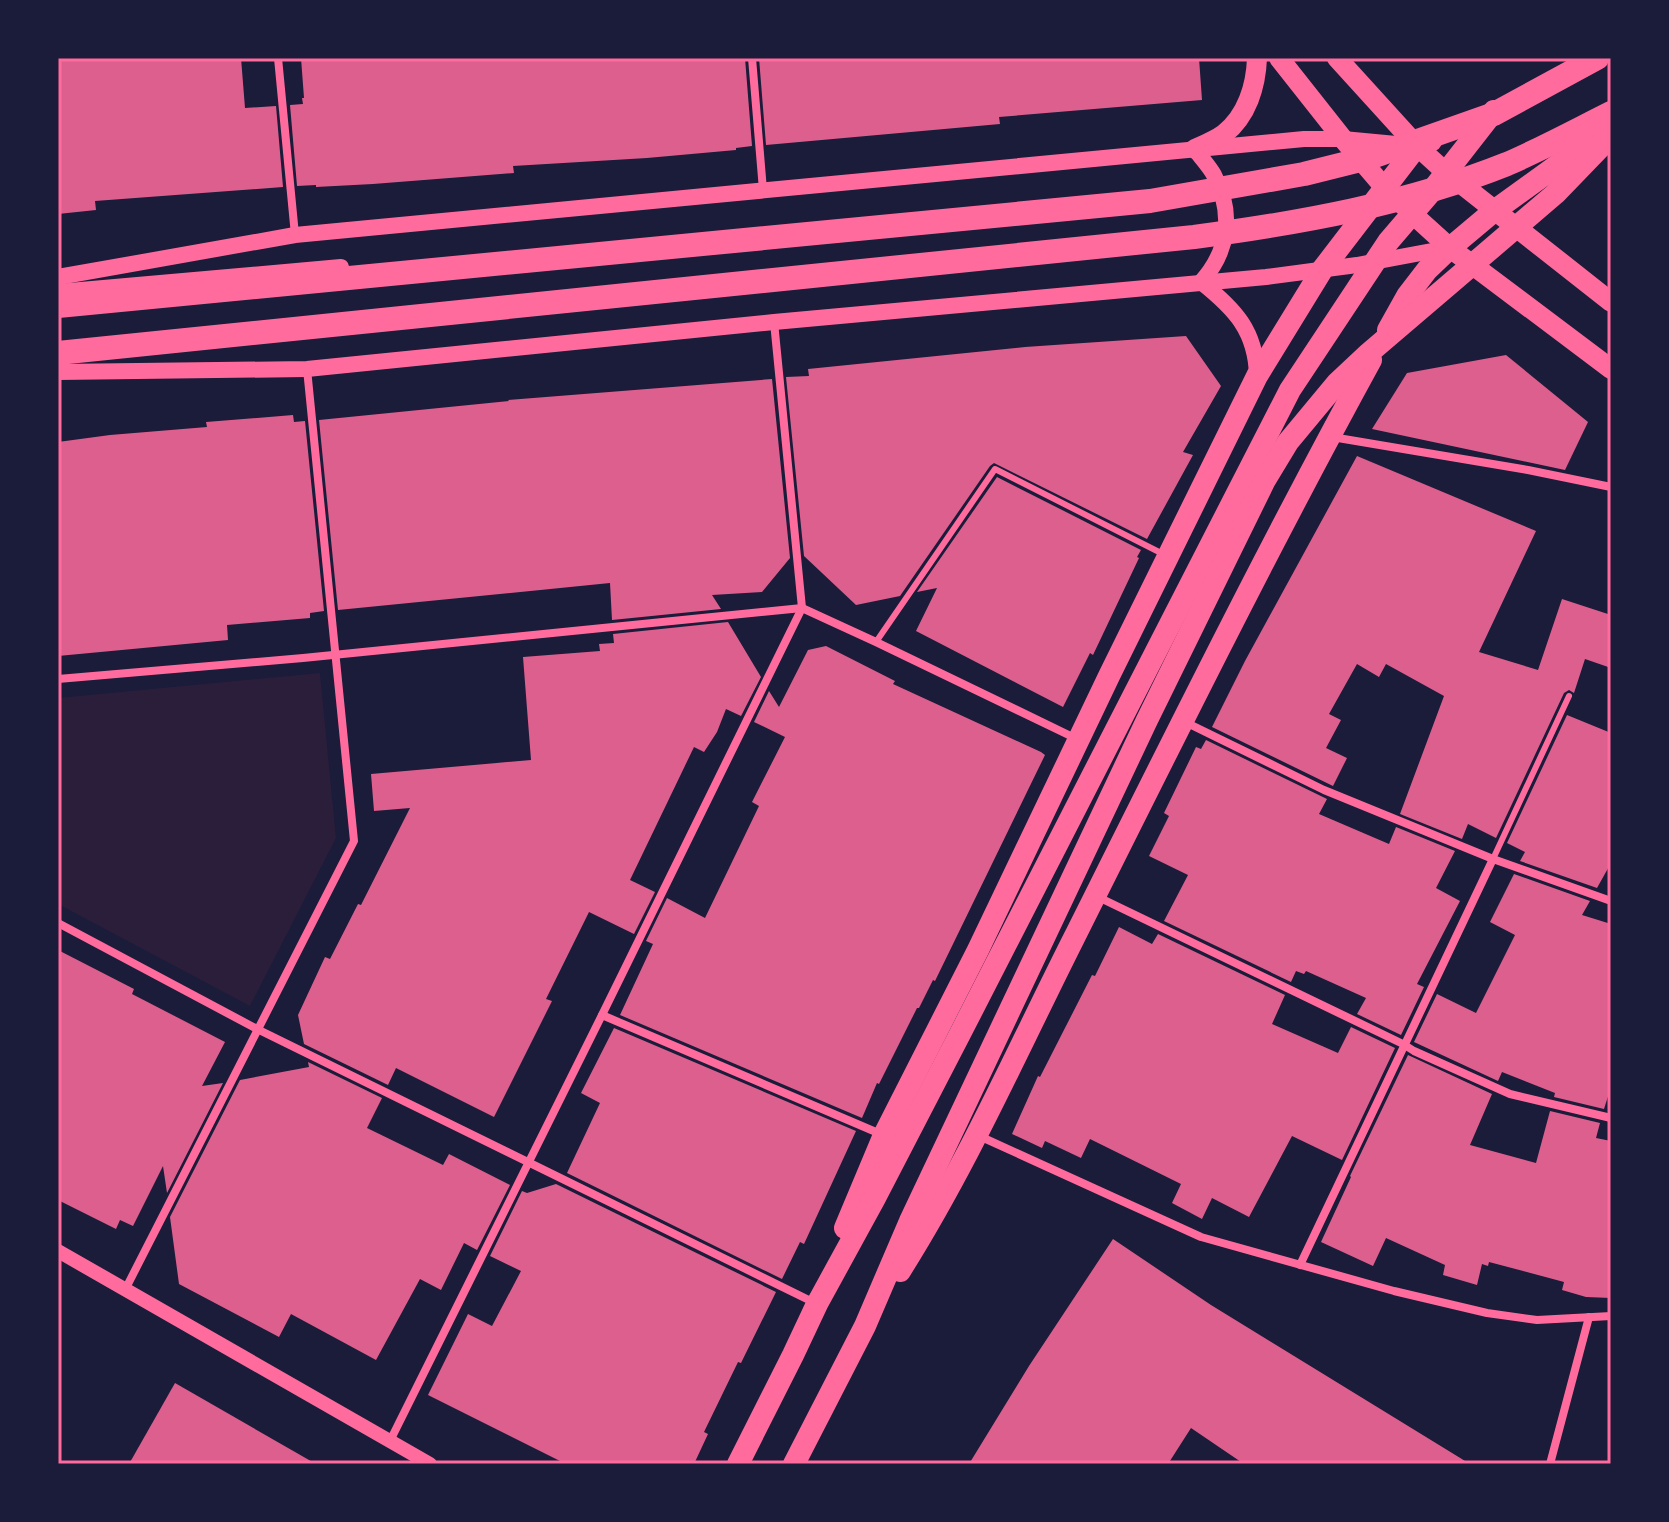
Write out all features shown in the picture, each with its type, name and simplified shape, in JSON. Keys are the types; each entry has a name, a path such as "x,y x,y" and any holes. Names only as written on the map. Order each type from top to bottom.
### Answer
{"highway":[{"path":"738,1464 817,1304 919,1114 1290,390 1388,242 1492,112 1590,58"},
{"path":"58,303 94,303 1150,201 1304,174 1372,157 1494,114 1597,58"},
{"path":"817,1304 884,1135 978,950 1257,376 1322,270 1417,146 1498,118 1551,93 1608,58"},
{"path":"58,353 1264,228 1370,206 1447,185 1508,163 1611,113"},
{"path":"865,1326 927,1228 976,1135 1182,720 1329,437 1407,296 1427,270 1494,211 1611,126"},
{"path":"794,1464 865,1326 916,1208 1147,720 1265,480 1288,442 1313,410 1358,363 1555,194 1611,136"}],"main road":[{"path":"1195,149 1222,135 1234,124 1250,98 1257,58"},
{"path":"1279,58 1384,187 1450,248 1611,369"},
{"path":"1337,58 1417,146 1494,211 1611,302"},
{"path":"58,292 1027,210 1172,194 1296,173 1366,156 1492,112"},
{"path":"58,360 739,294 1278,227 1430,193 1507,166 1611,113"},
{"path":"58,277 295,235 1304,139 1343,139 1417,146"},
{"path":"1195,149 1213,173 1227,212 1224,248 1213,269 1201,282"},
{"path":"58,372 307,369 1322,270 1450,248"},
{"path":"1201,282 1234,311 1245,327 1253,343 1257,376"}],"street":[{"path":"278,58 295,235"},
{"path":"752,58 763,191"},
{"path":"390,1441 802,608 774,322"},
{"path":"126,1288 354,841 307,369"},
{"path":"1329,437 1611,487"},
{"path":"58,679 336,655 802,608 1078,739"},
{"path":"1182,720 1324,790 1493,859 1611,901"},
{"path":"1300,1265 1493,859"},
{"path":"1095,895 1414,1051 1510,1094 1611,1118"},
{"path":"58,923 257,1029 817,1304"},
{"path":"602,1015 884,1135"},
{"path":"976,1135 1201,1237 1394,1291 1487,1313 1537,1320 1611,1316"},
{"path":"58,1251 430,1464"},
{"path":"1550,1464 1589,1317"}],"lane":[{"path":"876,642 995,469 1167,556"},
{"path":"1493,859 1569,696"}],"shaded area":[{"path":"320,673 336,838 250,1006 58,904 58,698"}],"building":[{"path":"58,58 241,58 245,108 276,106 283,187 95,201 96,210 58,214"},
{"path":"301,58 745,58 752,146 647,158 513,166 514,173 373,184 297,186 290,105 303,104"},
{"path":"759,58 1199,58 1202,100 999,117 1000,124 766,145"},
{"path":"1186,336 1221,386 1183,452 1193,455 1147,539 994,463 900,596 856,605 804,556 786,377 809,376 808,369 1025,347"},
{"path":"1506,355 1588,422 1565,470 1372,429 1407,373"},
{"path":"772,379 790,558 762,592 712,595 721,609 612,620 610,583 338,610 319,420 508,400"},
{"path":"293,415 294,422 305,421 324,611 310,613 310,618 227,625 228,640 58,656 58,442 207,427 206,422"},
{"path":"1357,456 1536,531 1479,652 1538,670 1562,599 1611,615 1611,668 1585,659 1574,693 1569,690 1564,693 1496,838 1468,824 1462,839 1400,814 1444,696 1386,664 1379,677 1357,664 1329,714 1341,720 1326,748 1347,758 1333,786 1212,727"},
{"path":"997,477 1141,550 1093,655 1090,653 1063,707 916,631 937,588 917,592"},
{"path":"728,622 761,677 741,716 726,709 717,732 704,752 694,747 630,880 655,892 634,934 589,912 546,999 552,1001 494,1117 396,1068 388,1085 304,1044 298,1015 325,957 330,959 358,904 361,905 410,808 374,811 371,774 531,760 523,657 600,651 599,644 614,643 613,634"},
{"path":"826,646 895,681 893,684 1045,755 935,981 877,1083 862,1118 620,1015 653,944 646,941 667,898 705,918 759,806 752,802 785,737 754,722 769,691 779,707 808,650"},
{"path":"1567,715 1611,733 1611,863 1597,888 1520,861 1525,852 1507,843"},
{"path":"1206,740 1327,799 1319,814 1389,844 1396,827 1455,851 1436,888 1460,901 1417,984 1424,987 1401,1035 1357,1014 1366,998 1306,971 1304,974 1296,971 1291,982 1164,921 1188,875 1149,856 1169,816 1164,813 1196,747 1201,749"},
{"path":"1514,874 1590,901 1582,915 1611,924 1611,1087 1604,1109 1554,1097 1555,1093 1502,1072 1498,1081 1414,1042 1437,994 1476,1013 1515,935 1490,922"},
{"path":"1119,927 1152,944 1158,934 1285,995 1272,1024 1338,1053 1351,1027 1395,1048 1342,1160 1292,1136 1249,1217 1212,1198 1202,1219 1172,1203 1181,1184 1090,1139 1081,1158 1045,1141 1042,1148 1012,1134 1038,1076"},
{"path":"58,950 134,989 132,994 225,1042 202,1086 223,1083 167,1193 163,1166 133,1226 120,1220 116,1229 58,1200"},
{"path":"614,1028 856,1131 804,1244 800,1242 782,1279 567,1173 600,1103 581,1093"},
{"path":"1408,1055 1492,1094 1470,1145 1536,1163 1550,1111 1600,1123 1596,1138 1611,1141 1611,1298 1586,1297 1562,1290 1564,1282 1489,1262 1488,1266 1482,1264 1477,1285 1443,1275 1445,1265 1386,1238 1373,1266 1321,1242"},
{"path":"308,1062 382,1098 367,1128 443,1165 449,1154 510,1185 477,1250 464,1243 441,1290 420,1279 376,1360 291,1314 279,1337 179,1284 170,1217 240,1080 309,1067"},
{"path":"556,1184 776,1292 704,1432 708,1434 694,1464 566,1464 428,1395 468,1314 492,1326 521,1271 490,1256 522,1191 527,1193"},
{"path":"1113,1239 1211,1305 1470,1464 1244,1464 1191,1428 1168,1464 969,1464"},
{"path":"175,1383 316,1464 129,1464"}]}
